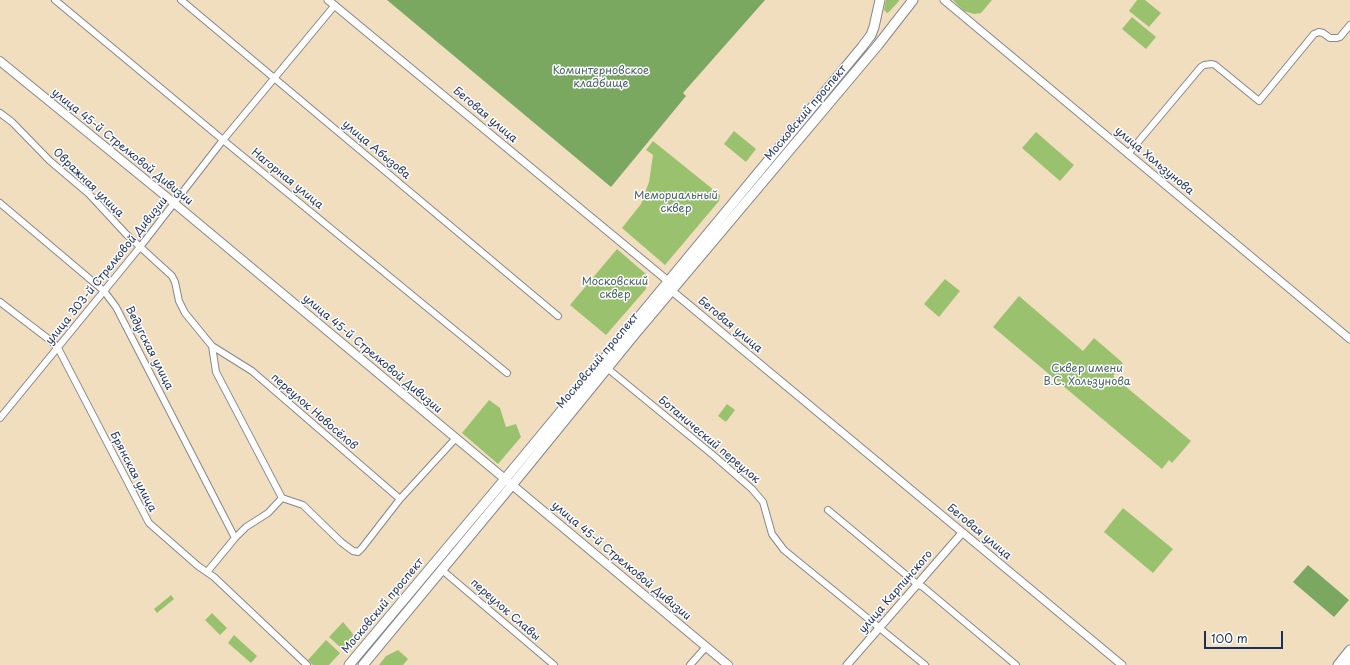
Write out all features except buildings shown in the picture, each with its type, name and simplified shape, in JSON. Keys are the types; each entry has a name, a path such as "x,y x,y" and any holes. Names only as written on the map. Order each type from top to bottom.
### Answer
{"main road":[{"name":"Московский проспект","path":"349,665 505,479 862,47 871,35 880,0"},
{"name":"Московский проспект","path":"363,665 513,485 607,368 878,45 913,0"},
{"name":"улица 45-й Стрелковой Дивизии","path":"0,62 174,203 728,665"},
{"path":"1338,665 1350,650"},
{"path":"1347,665 1350,661"}],"street":[{"name":"Нагорная улица","path":"55,0 223,140 507,372"},
{"name":"улица Абызова","path":"181,0 558,316"},
{"name":"Беговая улица","path":"328,0 668,281 672,291 1122,665"},
{"name":"улица Хользунова","path":"944,0 1350,339"},
{"name":"улица 303-й Стрелковой Дивизии","path":"0,418 140,247 223,140 335,5"},
{"path":"1128,154 1204,65 1215,65 1259,101 1314,34 1318,32 1324,33 1330,38 1337,38 1340,37 1350,25"},
{"name":"Овражная улица","path":"0,113 12,122 50,161 88,194 126,234 172,276 184,313 212,346"},
{"name":"Ведугская улица","path":"0,203 104,291 116,307 235,538"},
{"name":"Брянская улица","path":"0,302 51,340 58,348 148,523 198,566 214,577 307,665"},
{"path":"212,346 216,372 282,498 303,505 353,551 358,552 362,548 400,499 456,438"},
{"name":"переулок Новосёлов","path":"212,346 252,371 400,499"},
{"name":"Ботанический переулок","path":"607,368 752,489 763,502 772,534 784,550 924,665"},
{"path":"207,572 246,527 268,513 282,498"},
{"path":"828,510 1016,665"},
{"name":"улица Карпинского","path":"847,665 962,532"},
{"name":"переулок Славы","path":"442,570 554,665"},
{"path":"690,665 706,647"}],"green space":[{"name":"Коминтерновское кладбище","path":"387,0 765,0 683,93 686,96 611,187"},
{"path":"886,0 899,0 887,13 884,10"},
{"path":"953,0 992,0 981,13 974,14 964,11"},
{"path":"1137,0 1145,0 1161,13 1149,27 1129,11"},
{"path":"1132,17 1156,37 1146,49 1122,29"},
{"path":"734,131 756,149 746,162 724,144"},
{"path":"1036,132 1074,165 1060,181 1022,148"},
{"name":"Мемориальный сквер","path":"653,141 720,195 719,201 665,265 622,228 641,204 649,182 653,155 646,150"},
{"name":"Московский сквер","path":"617,249 647,275 646,289 606,335 570,305"},
{"path":"945,279 960,291 939,317 924,304"},
{"name":"Сквер имени В.С. Хользунова","path":"1019,296 1083,351 1094,338 1123,363 1113,376 1191,441 1172,463 1169,460 1162,469 993,327"},
{"path":"489,400 500,408 506,427 516,424 521,437 498,464 462,433"},
{"path":"727,404 735,410 726,422 718,416"},
{"path":"1123,508 1173,549 1153,573 1104,532"},
{"path":"1308,565 1349,600 1334,617 1293,582"},
{"path":"171,595 174,599 157,613 154,609"},
{"path":"212,613 227,628 220,635 205,620"},
{"path":"343,622 354,635 346,645 340,647 329,637"},
{"path":"234,635 257,656 251,663 228,643"},
{"path":"326,640 340,653 329,665 313,665 308,660"},
{"path":"398,650 408,659 403,665 379,665 386,656"}]}
